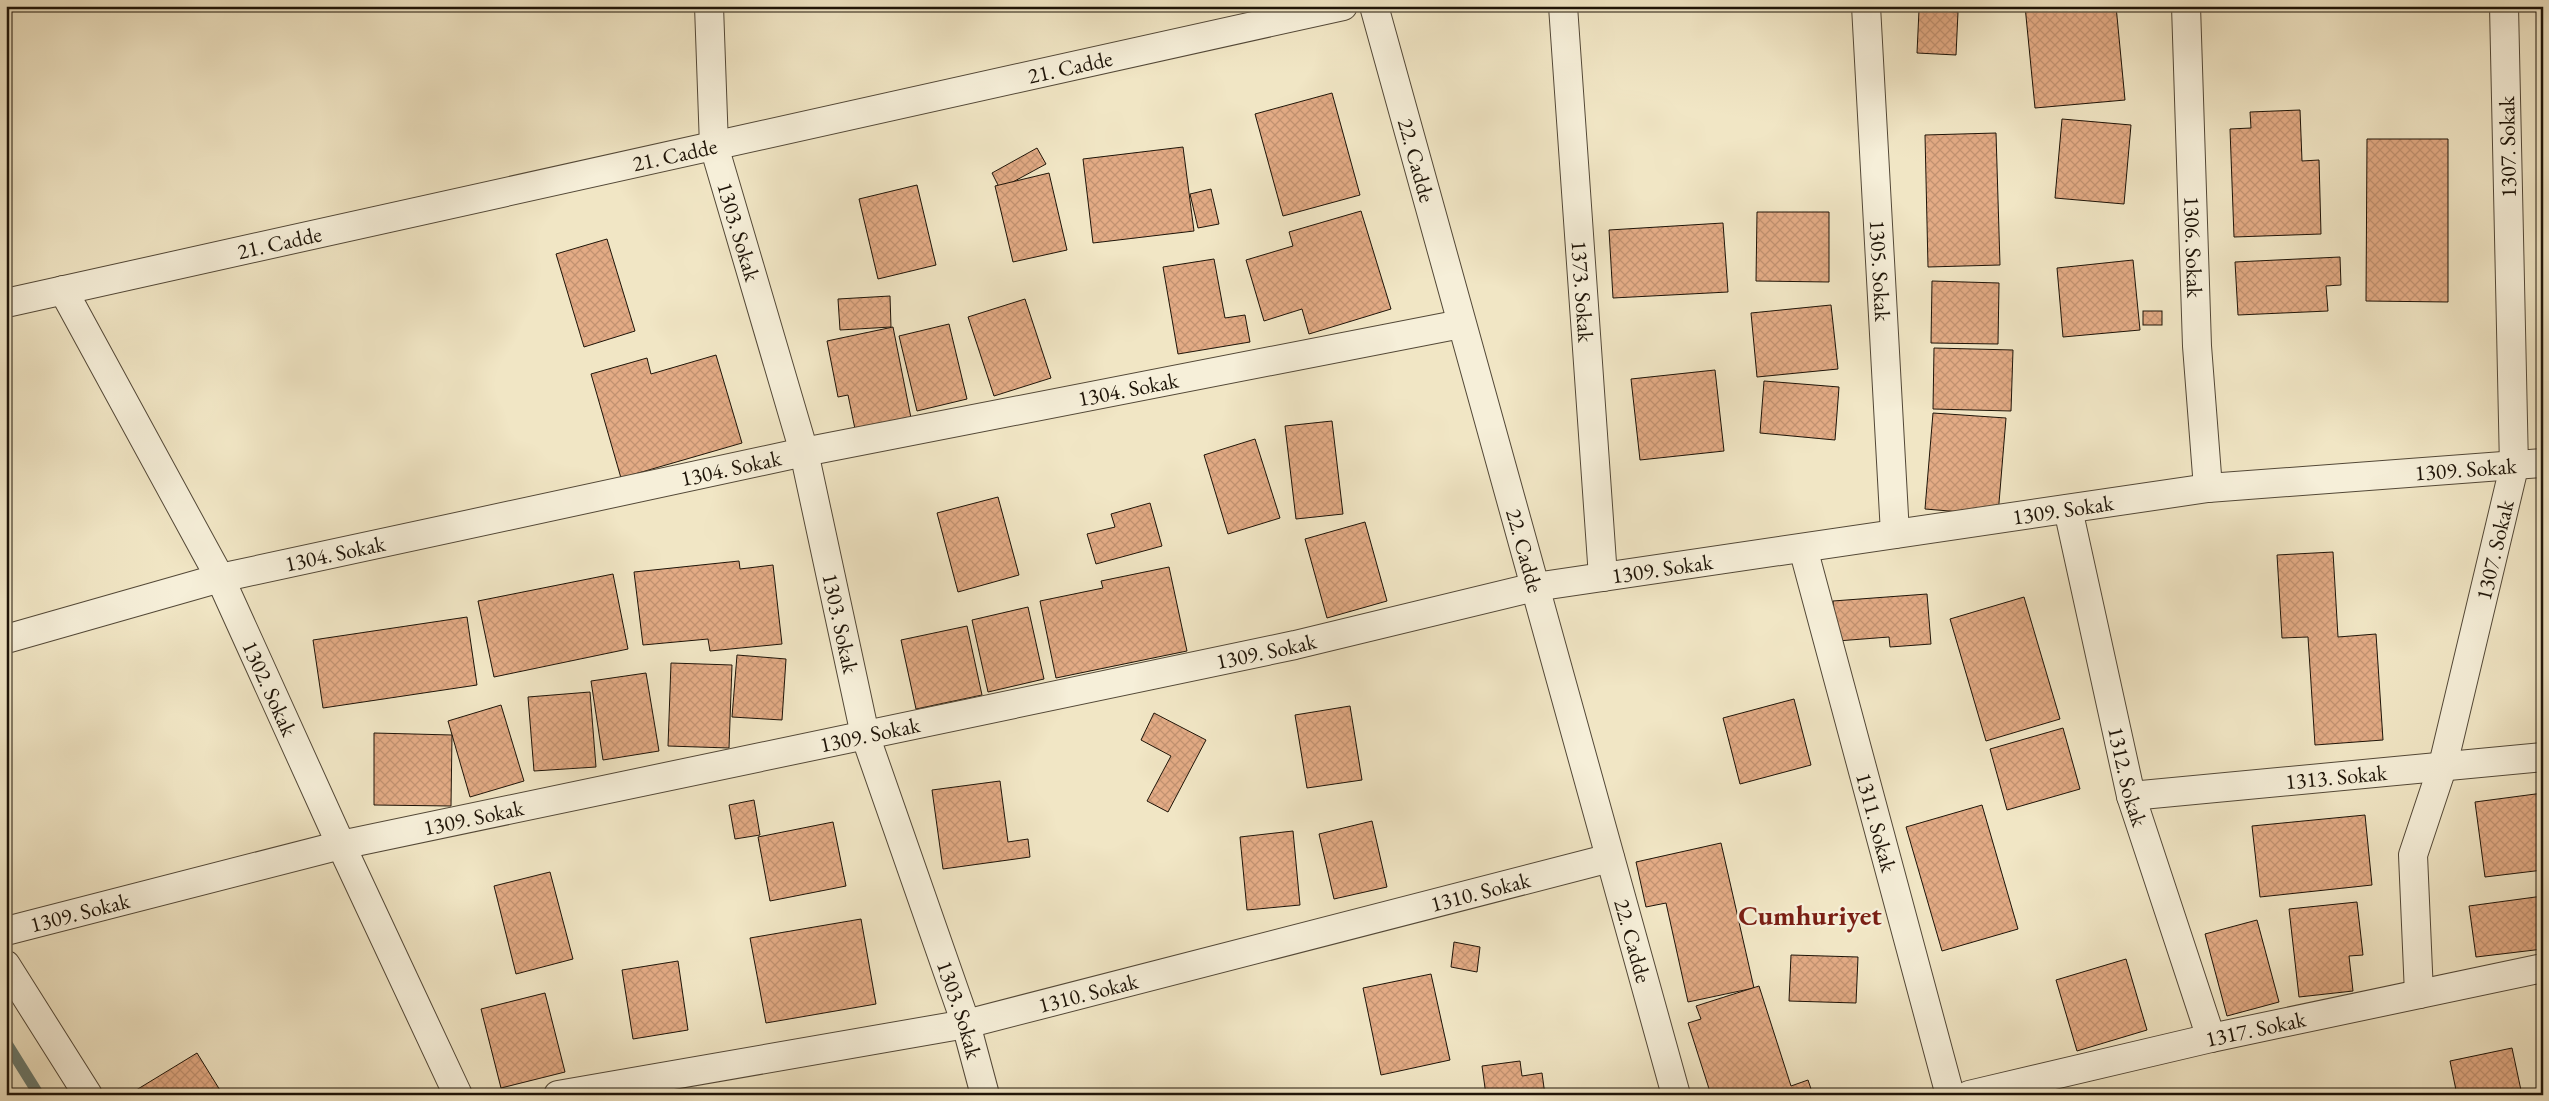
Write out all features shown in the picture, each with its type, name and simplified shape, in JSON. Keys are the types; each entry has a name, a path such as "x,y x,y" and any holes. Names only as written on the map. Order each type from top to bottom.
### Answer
{"street":[{"name":"1303. Sokak","path":"710,6 714,146 804,452 866,735 966,1024 985,1095"},
{"name":"21. Cadde","path":"6,303 1343,6"},
{"name":"22. Cadde","path":"1374,6 1676,1095"},
{"name":"1373. Sokak","path":"1563,6 1602,577"},
{"name":"1305. Sokak","path":"1866,6 1895,534"},
{"name":"1306. Sokak","path":"2186,6 2197,346 2208,488"},
{"name":"1307. Sokak","path":"2419,994 2413,855 2443,765 2514,466 2504,6"},
{"name":"1302. Sokak","path":"64,290 220,578 341,845 458,1095"},
{"name":"1304. Sokak","path":"6,638 220,578 804,452 1461,324"},
{"name":"1309. Sokak","path":"6,931 341,845 1295,645 1534,587 2208,488 2543,463"},
{"name":"1312. Sokak","path":"2068,509 2131,796 2211,1038"},
{"name":"1311. Sokak","path":"1803,548 1950,1095"},
{"name":"1313. Sokak","path":"2131,796 2543,757"},
{"name":"1310. Sokak","path":"558,1095 966,1024 1610,858"},
{"path":"6,966 88,1095"},
{"name":"1317. Sokak","path":"1969,1095 2211,1038 2543,968"}],"building":[{"path":"2025,6 2116,6 2125,100 2035,108"},
{"path":"1919,10 1958,12 1956,55 1917,53"},
{"path":"1332,93 1360,195 1283,216 1255,114"},
{"path":"2300,110 2302,161 2319,160 2321,234 2234,237 2230,129 2251,128 2250,112"},
{"path":"2062,119 2131,125 2124,204 2055,198"},
{"path":"1996,133 2000,265 1928,267 1925,135"},
{"path":"2367,139 2448,139 2448,302 2366,301"},
{"path":"1183,147 1194,231 1093,243 1083,159"},
{"path":"1037,148 1046,164 1000,189 992,173"},
{"path":"1049,173 1067,250 1013,262 995,186"},
{"path":"917,185 936,265 878,279 859,199"},
{"path":"1211,189 1219,224 1198,228 1190,194"},
{"path":"1361,211 1391,309 1309,334 1302,309 1264,321 1246,260 1293,246 1289,232"},
{"path":"1757,212 1829,212 1829,282 1756,281"},
{"path":"1723,223 1728,292 1613,298 1609,230"},
{"path":"607,239 635,331 584,347 556,254"},
{"path":"2340,257 2341,285 2326,286 2328,311 2238,315 2235,262"},
{"path":"1214,259 1225,318 1245,315 1250,342 1178,354 1163,267"},
{"path":"2133,260 2140,330 2063,337 2057,268"},
{"path":"1932,281 1999,283 1998,344 1931,343"},
{"path":"890,296 891,327 840,330 838,299"},
{"path":"1025,299 1051,378 994,396 968,317"},
{"path":"1831,305 1838,369 1757,377 1751,313"},
{"path":"2143,311 2162,311 2162,325 2143,325"},
{"path":"949,324 967,399 917,411 899,336"},
{"path":"893,327 911,418 855,429 848,395 838,397 827,341"},
{"path":"1934,348 2013,350 2011,411 1933,409"},
{"path":"716,355 742,443 621,478 591,374 647,358 651,374"},
{"path":"1715,370 1724,451 1640,460 1631,379"},
{"path":"1764,381 1839,387 1835,440 1760,433"},
{"path":"1933,413 2006,418 1998,515 1925,509"},
{"path":"1332,421 1343,514 1296,519 1285,426"},
{"path":"1255,439 1280,518 1228,534 1204,455"},
{"path":"998,497 1019,575 958,592 937,513"},
{"path":"1150,503 1162,546 1096,564 1087,534 1115,527 1111,514"},
{"path":"1365,522 1387,601 1327,618 1305,539"},
{"path":"2333,552 2338,637 2376,634 2383,740 2315,745 2308,637 2282,638 2277,555"},
{"path":"739,561 740,569 773,565 782,644 710,651 708,639 643,645 634,572"},
{"path":"1169,567 1187,651 1056,678 1040,601 1103,588 1101,581"},
{"path":"613,574 628,649 494,677 478,601"},
{"path":"1927,594 1931,644 1890,647 1889,637 1837,641 1833,601"},
{"path":"2024,597 2060,719 1986,741 1950,619"},
{"path":"1028,607 1044,679 988,692 972,620"},
{"path":"467,617 477,685 323,708 313,640"},
{"path":"967,626 982,695 916,709 901,640"},
{"path":"737,655 786,659 782,720 732,717"},
{"path":"671,663 732,665 729,748 668,746"},
{"path":"646,673 659,751 603,760 591,681"},
{"path":"590,692 596,767 534,771 528,697"},
{"path":"1794,699 1811,765 1740,784 1723,718"},
{"path":"501,705 524,781 470,797 448,721"},
{"path":"1350,706 1362,780 1307,788 1295,715"},
{"path":"1154,713 1206,740 1168,812 1147,801 1171,756 1141,740"},
{"path":"2063,728 2080,789 2007,810 1990,749"},
{"path":"374,733 452,735 451,806 374,805"},
{"path":"1000,781 1008,842 1028,839 1030,857 943,869 932,790"},
{"path":"2543,793 2543,870 2485,877 2475,802"},
{"path":"754,800 760,835 735,839 729,805"},
{"path":"1982,805 2018,929 1942,951 1906,827"},
{"path":"2365,815 2372,885 2260,897 2252,826"},
{"path":"1372,821 1387,887 1334,899 1319,834"},
{"path":"833,822 846,886 770,901 758,837"},
{"path":"1293,831 1300,905 1247,910 1240,837"},
{"path":"1721,843 1754,988 1688,1002 1666,903 1646,907 1636,862"},
{"path":"550,872 573,959 516,974 494,886"},
{"path":"2543,896 2543,949 2476,957 2469,906"},
{"path":"2357,902 2363,955 2349,956 2353,991 2299,997 2289,909"},
{"path":"861,919 876,1004 766,1023 750,938"},
{"path":"2257,920 2279,1002 2227,1016 2205,934"},
{"path":"1454,942 1480,947 1477,972 1451,967"},
{"path":"1791,955 1858,957 1856,1003 1789,1001"},
{"path":"2126,959 2147,1030 2077,1051 2056,980"},
{"path":"678,961 688,1030 633,1039 622,970"},
{"path":"1431,974 1450,1060 1381,1075 1363,988"},
{"path":"1759,986 1791,1086 1808,1080 1813,1095 1711,1095 1688,1023 1701,1019 1696,1006"},
{"path":"545,993 565,1072 501,1088 481,1009"},
{"path":"2512,1048 2522,1095 2457,1095 2450,1061"},
{"path":"197,1053 223,1095 128,1095"},
{"path":"1520,1061 1522,1076 1542,1073 1545,1095 1486,1095 1482,1066"}],"waterway":[{"path":"6,1042 39,1095"}],"district":[{"name":"Cumhuriyet","path":"1810,915"}]}
